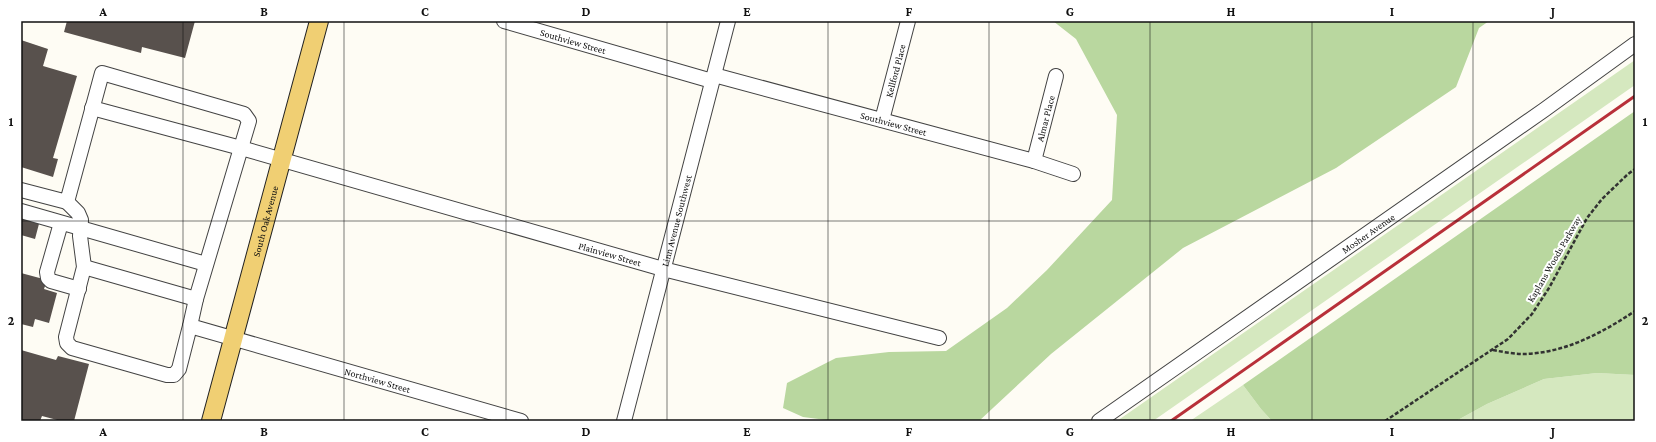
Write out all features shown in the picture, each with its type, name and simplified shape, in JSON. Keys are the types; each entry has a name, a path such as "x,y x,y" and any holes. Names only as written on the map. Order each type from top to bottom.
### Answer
{"main road":[{"name":"South Oak Avenue","path":"211,421 320,21"}],"street":[{"name":"Southview Street","path":"504,21 523,24 713,78 882,120 1034,161 1073,174"},
{"name":"Linn Avenue Southwest","path":"624,421 728,21"},
{"name":"Kellford Place","path":"882,120 908,21"},
{"name":"Mosher Avenue","path":"1099,421 1544,110 1635,44"},
{"path":"21,190 67,202 78,213 81,229 80,236 84,267 66,337 67,343 72,348 168,375 174,375 179,368 196,299 249,121 244,114 102,73 67,202"},
{"name":"Almar Place","path":"1034,161 1056,76"},
{"name":"Plainview Street","path":"92,108 282,159 663,269 939,338"},
{"path":"21,211 206,264"},
{"path":"61,223 47,272 48,278 51,281 79,289"},
{"path":"84,267 196,299"},
{"name":"Northview Street","path":"190,326 521,421"}],"path":[{"name":"Kaplans Woods Parkway","path":"1385,421 1508,339 1532,314 1549,288 1587,218 1602,199 1635,169"},
{"path":"1493,350 1524,354 1560,349 1611,327 1635,311"}],"green space":[{"path":"1053,21 1489,21 1479,28 1456,87 1336,168 1183,248 1051,354 979,421 834,421 803,417 783,408 787,383 836,358 889,352 946,351 1007,308 1047,270 1112,200 1117,115 1076,39"},
{"path":"1635,60 1635,85 1153,421 1117,421"},
{"path":"1635,111 1635,375 1597,373 1544,379 1487,404 1456,421 1272,421 1243,385"},
{"path":"1597,373 1635,375 1635,421 1456,421 1487,404 1544,379"},
{"path":"1243,385 1272,421 1190,421"}],"building":[{"path":"67,21 195,21 185,58 142,47 141,53 64,32"},
{"path":"21,40 48,49 43,66 77,76 53,158 58,159 53,177 21,167"},
{"path":"21,214 40,220 35,239 21,235"},
{"path":"21,273 47,280 44,289 57,293 49,323 35,319 33,327 21,324"},
{"path":"21,350 56,360 58,356 89,364 74,421 61,421 42,416 40,421 21,421"}],"railway":[{"path":"1171,421 1635,96"}]}
